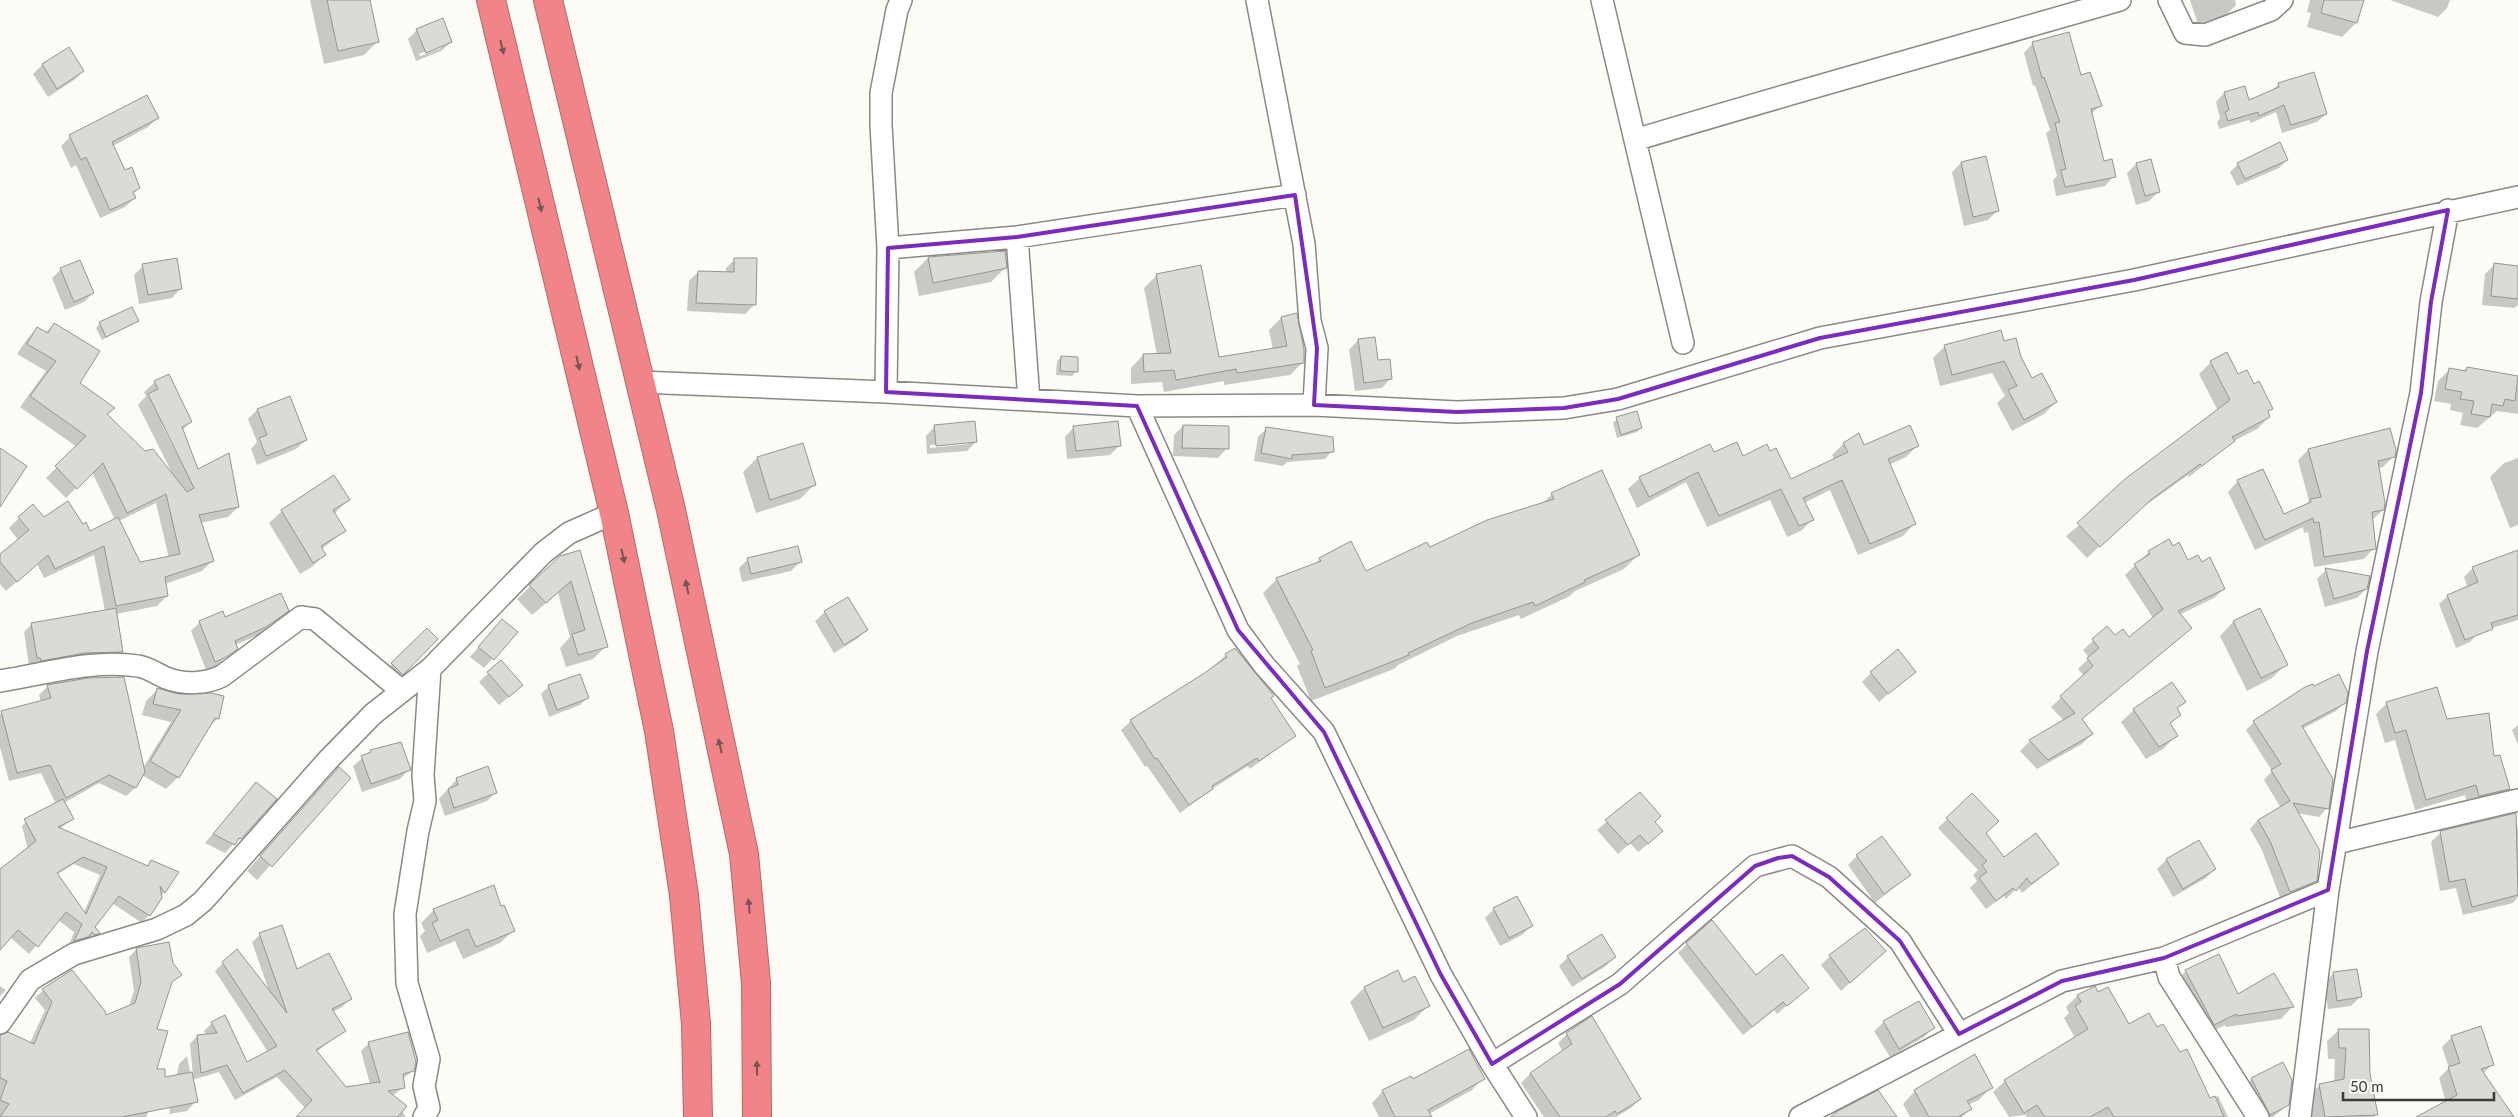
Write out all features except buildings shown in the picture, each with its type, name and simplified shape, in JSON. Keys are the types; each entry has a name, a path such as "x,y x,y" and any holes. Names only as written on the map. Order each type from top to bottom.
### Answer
{"highway":[{"path":"491,0 614,513 659,731 684,895 696,1024 698,1117"},
{"path":"548,0 671,510 744,854 756,983 757,1117"}],"street":[{"path":"886,392 888,248 881,93 896,10 901,0"},
{"path":"1257,0 1304,244 1310,321 1317,348 1314,405"},
{"path":"1602,0 1683,343"},
{"path":"1635,140 1765,100 1882,69 2120,0"},
{"path":"2169,0 2185,33 2205,35 2271,10 2282,0"},
{"path":"888,248 1017,237 1295,195"},
{"path":"640,382 886,392 1136,406 1314,405 1457,412 1564,408 1618,400 1820,338 2134,280 2448,210 2518,197"},
{"path":"2300,1117 2328,890 2367,651 2422,393 2431,302 2448,210"},
{"path":"1017,237 1030,400"},
{"path":"1136,406 1238,630 1264,665 1324,732 1441,975 1492,1064 1526,1117"},
{"path":"0,1023 30,980 74,954 157,929 186,915 203,901 328,760 373,714 430,669 543,553 569,533 614,513"},
{"path":"0,681 104,663 140,666 169,679 199,683 212,681 222,676 301,618 308,616 315,619 402,691"},
{"path":"424,1117 429,1108 424,1086 430,1059 407,983 405,914 418,831 425,801 422,775 430,669"},
{"path":"2336,843 2518,800"},
{"path":"1492,1064 1620,984 1755,866 1792,856 1829,877 1900,941 1959,1034"},
{"path":"1800,1117 2062,981 2164,958 2328,890"},
{"path":"2164,958 2169,977 2258,1117"}],"highlighted area":[{"path":"1295,195 1317,348 1314,405 1457,412 1564,408 1618,399 1820,338 2134,280 2448,210 2431,302 2421,393 2367,651 2328,890 2164,958 2062,981 1959,1034 1900,941 1829,877 1792,856 1778,858 1755,866 1620,984 1492,1064 1441,975 1324,732 1238,630 1137,406 886,392 888,248 1017,237"}]}
